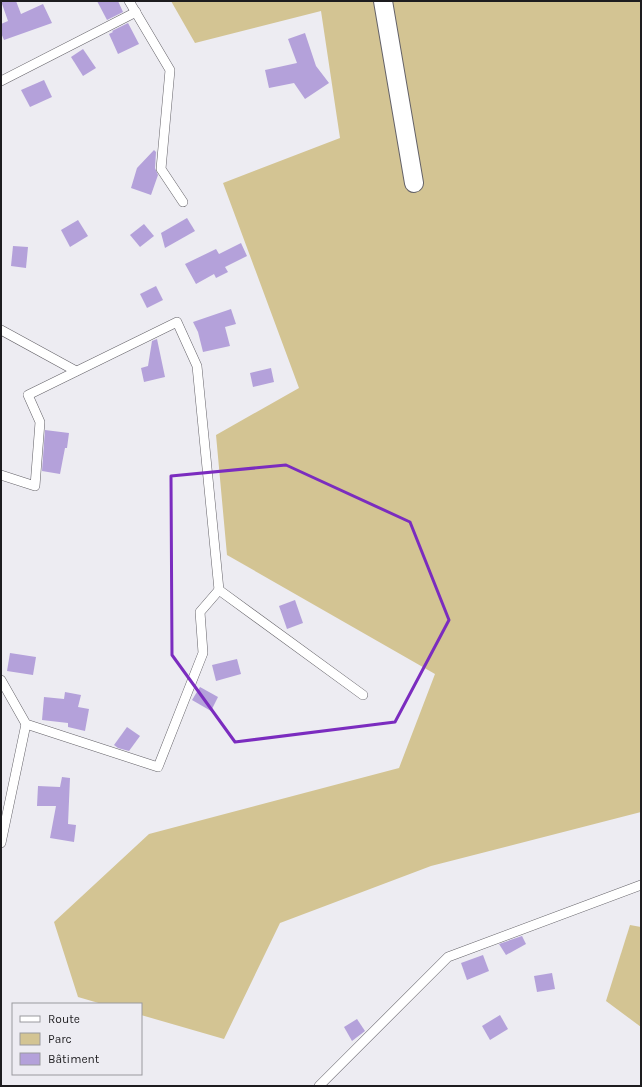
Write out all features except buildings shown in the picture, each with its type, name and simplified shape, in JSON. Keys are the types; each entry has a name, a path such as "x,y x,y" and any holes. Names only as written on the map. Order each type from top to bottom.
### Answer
{"street":[{"path":"383,1 414,183"}],"lane":[{"path":"129,1 170,70 161,169 183,202"},
{"path":"1,82 136,12"},
{"path":"1,476 35,486 40,422 28,395 177,322 197,366 219,590 200,612 204,652 158,767 26,724"},
{"path":"1,330 76,371"},
{"path":"219,590 363,695"},
{"path":"1,680 26,724 1,843"},
{"path":"319,1086 448,957 641,885"}],"highlighted area":[{"path":"286,465 410,522 449,620 395,722 235,742 172,655 171,476"}],"green space":[{"path":"171,1 641,1 641,812 431,866 280,923 224,1039 142,1015 142,1003 99,1003 78,997 54,922 149,834 399,768 435,674 227,555 216,435 299,388 223,183 340,138 321,11 195,43"},
{"path":"630,925 641,927 641,1027 606,1001"}]}
